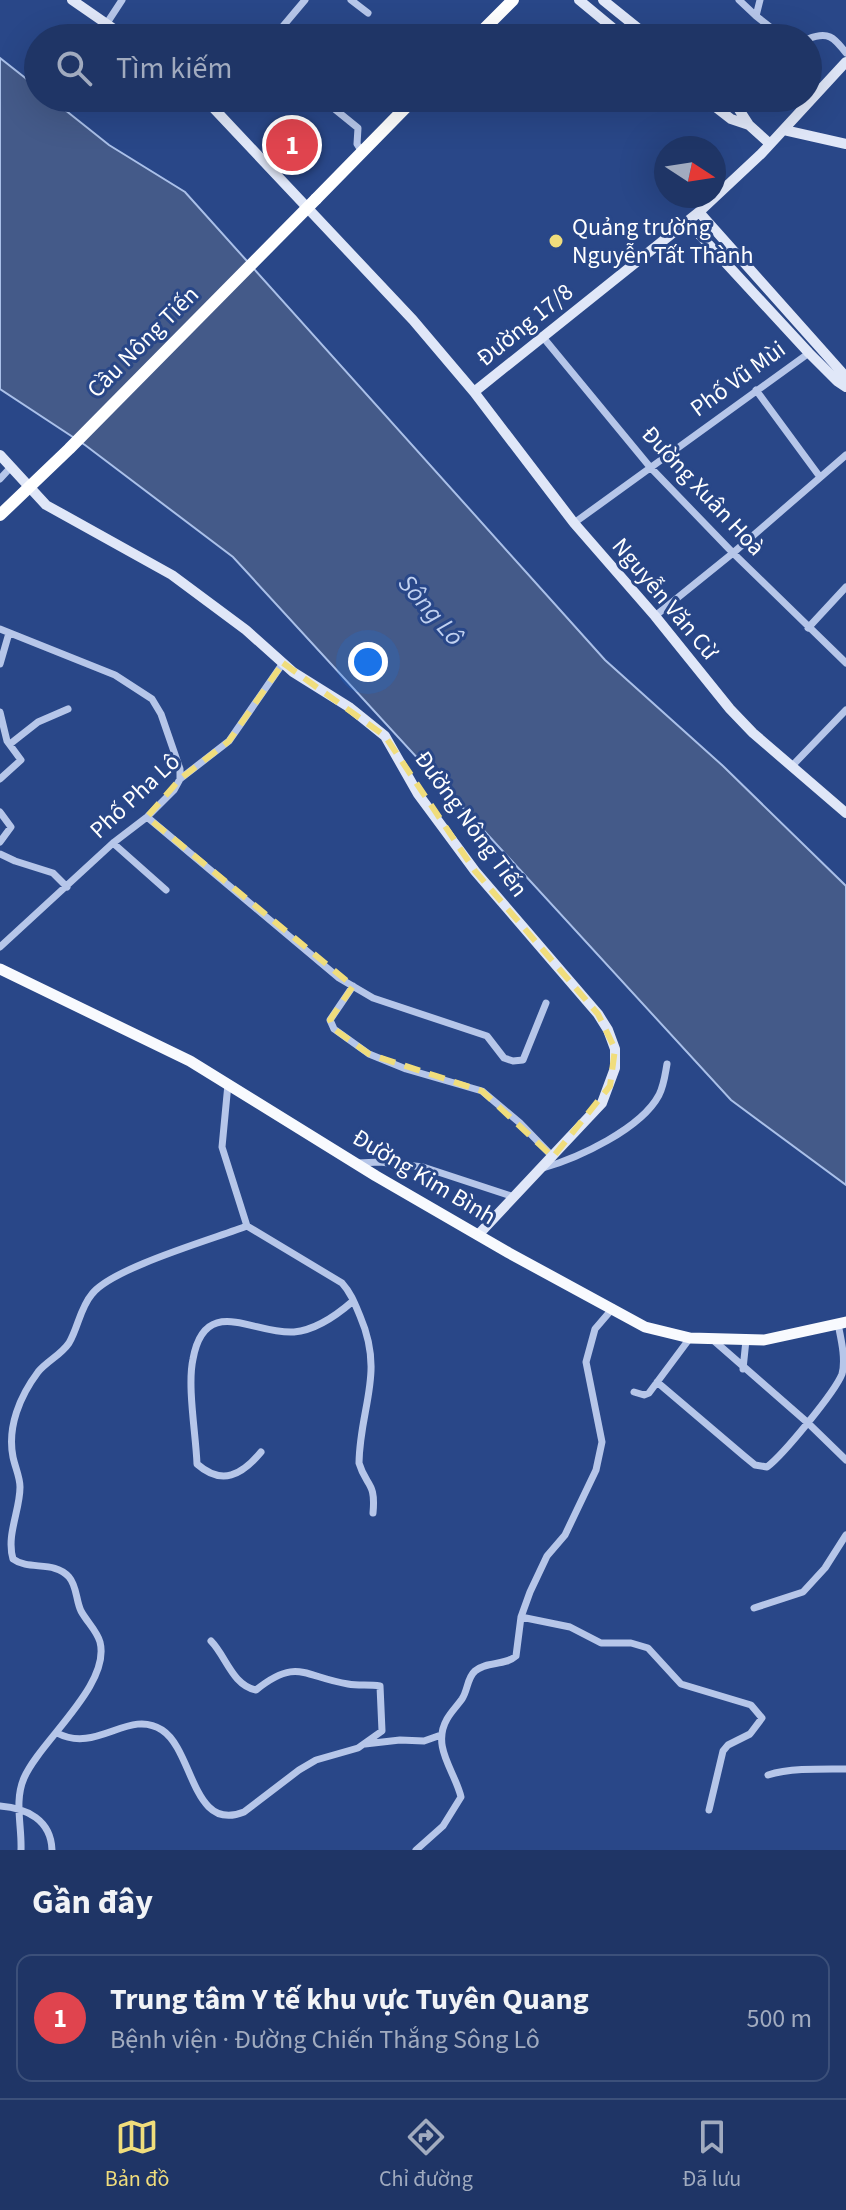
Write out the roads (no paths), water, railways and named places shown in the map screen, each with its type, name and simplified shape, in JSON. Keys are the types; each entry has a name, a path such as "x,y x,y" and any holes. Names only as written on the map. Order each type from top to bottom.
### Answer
{"highway":[{"path":"489,24 513,0"},
{"name":"Cầu Nông Tiến","path":"0,515 401,112"}],"main road":[{"name":"Đường Kim Bình","path":"0,969 182,1057 356,1163 377,1170 478,1235 645,1327 690,1338 746,1340 784,1338 842,1323"}],"street":[{"path":"72,0 107,23 122,0"},
{"path":"285,24 305,0"},
{"path":"351,0 368,13"},
{"path":"579,0 608,24"},
{"path":"603,0 633,24"},
{"path":"739,0 766,24"},
{"path":"756,16 760,0"},
{"path":"822,36 828,34 835,38 846,53"},
{"name":"Đường 17/8","path":"822,88 846,62"},
{"name":"Nguyễn Văn Cừ","path":"225,112 268,169 413,320 474,392 574,523 730,709 791,767 846,813"},
{"path":"338,112 358,128 357,144 362,152"},
{"path":"722,112 731,119 749,125"},
{"path":"741,112 749,125 770,144"},
{"name":"Đường 17/8","path":"474,392 699,212 800,112"},
{"path":"784,130 846,144"},
{"path":"699,212 846,377"},
{"path":"687,221 809,353 846,387"},
{"name":"Đường Xuân Hoà","path":"542,336 650,467 846,663"},
{"name":"Phố Vũ Mùi","path":"574,523 809,353"},
{"path":"756,390 820,477"},
{"name":"Đường Nông Tiến","path":"0,455 46,505 172,575 246,630 293,672 349,707 385,736 418,794 475,871 598,1014 608,1030 615,1058 610,1086 602,1103 478,1235"},
{"path":"655,616 846,455"},
{"path":"0,479 11,467"},
{"path":"808,628 846,587"},
{"path":"0,629 115,675 152,699 161,714 180,769 180,779"},
{"path":"0,664 9,633"},
{"name":"Phố Pha Lô","path":"0,947 113,843 147,817 174,790 180,779 229,741 283,663"},
{"path":"10,744 38,722 68,709"},
{"path":"791,767 846,710"},
{"path":"0,712 10,744 21,760 0,779"},
{"path":"0,812 11,827 0,842"},
{"path":"147,817 339,978 373,998 487,1036 504,1058 519,1062 528,1052 546,1003"},
{"path":"113,843 166,890"},
{"path":"0,854 53,873 67,887"},
{"path":"353,986 330,1020 334,1029 369,1054 406,1069 482,1091 520,1123 553,1157"},
{"path":"543,1168 581,1154 646,1113 658,1097 667,1064"},
{"path":"228,1084 222,1147 247,1226 342,1283 350,1292 370,1341 373,1363 359,1456 362,1472 373,1487 373,1513"},
{"path":"377,1170 423,1167 514,1197"},
{"path":"21,1850 18,1807 24,1777 86,1693 101,1654 101,1646 81,1611 68,1576 60,1570 20,1564 13,1559 10,1544 20,1486 12,1451 18,1405 26,1388 46,1363 68,1344 86,1303 98,1287 156,1258 247,1226"},
{"path":"261,1452 242,1471 223,1476 208,1473 197,1464 191,1370 204,1332 227,1320 275,1331 302,1331 316,1326 353,1301"},
{"path":"416,1850 443,1826 461,1797 445,1760 441,1735 447,1719 463,1697 474,1671 512,1660 516,1656 521,1617 530,1592 547,1556 565,1535 596,1470 602,1442 586,1362 595,1329 613,1308"},
{"path":"657,1382 744,1456 761,1466 771,1465 808,1423 841,1375 844,1360 842,1323"},
{"path":"634,1392 644,1395 690,1338"},
{"path":"712,1339 846,1460"},
{"path":"743,1369 746,1340"},
{"path":"754,1608 803,1592 825,1568 846,1535"},
{"path":"521,1617 570,1627 601,1643 642,1646 655,1654 681,1684 746,1703 758,1711 762,1718 750,1734 728,1745 723,1751 709,1810"},
{"path":"211,1641 236,1677 248,1688 256,1690 281,1672 296,1670 350,1684 380,1686 383,1729 364,1744"},
{"path":"57,1733 76,1741 129,1725 151,1724 180,1749 198,1792 208,1807 228,1815 244,1812 316,1760 364,1744 424,1741 441,1735"},
{"path":"768,1775 790,1769 846,1769"},
{"path":"0,1806 18,1807 47,1829 52,1850"}],"water":[{"name":"Sông Lô","path":"0,58 24,77 24,112 68,112 109,145 185,192 605,660 723,766 846,886 846,1185 731,1100 233,557 85,445 0,389"}],"place":[{"name":"Trung tâm Y tế khu vực Tuyên Quang","path":"292,145"},
{"name":"Quảng trường Nguyễn Tất Thành","path":"556,241"}]}
